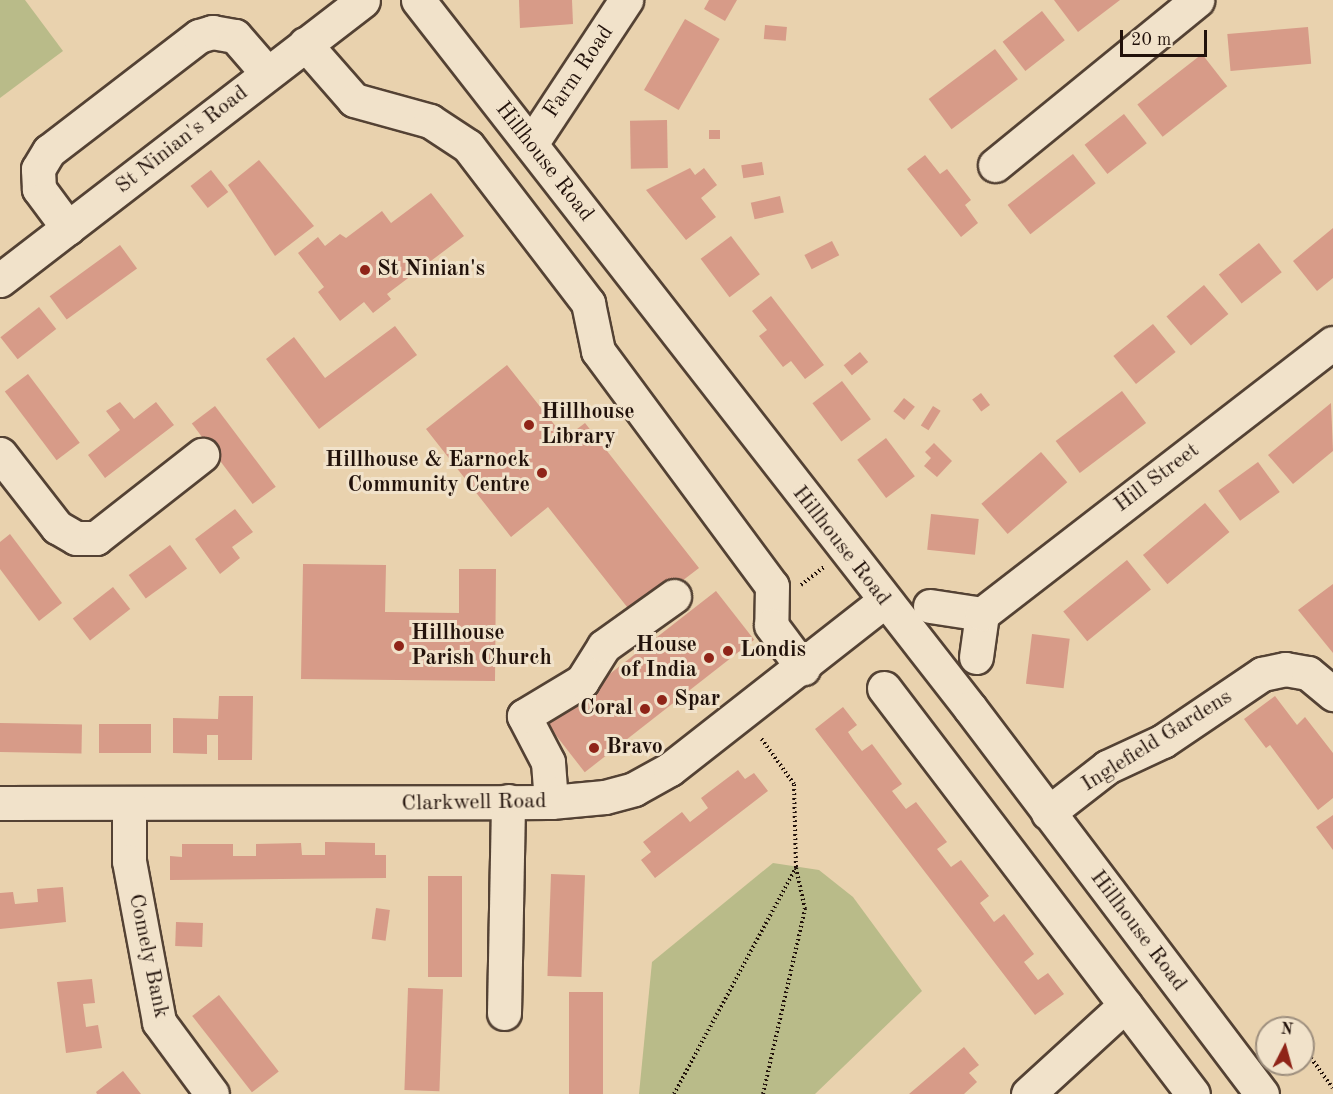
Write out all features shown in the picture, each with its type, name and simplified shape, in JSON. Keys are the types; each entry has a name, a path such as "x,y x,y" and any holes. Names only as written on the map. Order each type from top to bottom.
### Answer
{"street":[{"name":"St Ninian's Road","path":"0,280 363,0"},
{"name":"Hillhouse Road","path":"418,0 1048,813 1262,1094"},
{"name":"Farm Road","path":"531,144 626,0"},
{"path":"995,165 1197,0"},
{"path":"68,228 39,189 38,169 48,151 199,36 212,32 236,36 267,73"},
{"path":"305,44 354,100 430,121 468,146 588,303 598,351 771,591 771,625 803,668"},
{"name":"Hill Street","path":"982,614 1333,343"},
{"path":"0,454 57,527 76,538 96,538 202,455"},
{"path":"551,802 548,762 524,716 582,681 604,646 674,596"},
{"name":"Clarkwell Road","path":"0,803 551,802 634,789 670,769 743,715 884,601"},
{"path":"930,606 982,614 976,657"},
{"name":"Inglefield Gardens","path":"1048,813 1107,767 1163,741 1262,674 1285,669 1308,674 1333,694"},
{"path":"884,688 1193,1094"},
{"path":"504,1013 508,801"},
{"name":"Comely Bank","path":"129,803 129,861 159,1022 212,1094"},
{"path":"1028,1094 1125,1005"}],"path":[{"path":"771,591 785,598 829,563"},
{"path":"743,715 794,784 796,867 805,909 763,1094"},
{"path":"674,1094 796,867"},
{"path":"1315,1063 1333,1088"}],"green space":[{"path":"0,0 25,0 63,51 0,98"},
{"path":"773,863 819,870 853,897 922,991 815,1094 639,1094 652,962"}],"building":[{"path":"519,0 572,0 573,24 520,28"},
{"path":"709,0 737,0 725,21 704,9"},
{"path":"1054,0 1120,0 1078,32"},
{"path":"1042,11 1065,40 1025,71 1003,42"},
{"path":"685,19 720,39 679,110 644,90"},
{"path":"765,25 787,27 786,41 764,39"},
{"path":"1308,27 1311,64 1231,71 1227,34"},
{"path":"995,49 1018,79 952,129 929,99"},
{"path":"1202,54 1227,86 1163,137 1137,104"},
{"path":"1124,114 1147,143 1107,174 1085,145"},
{"path":"667,120 668,168 631,169 630,121"},
{"path":"709,130 720,130 720,139 709,139"},
{"path":"1073,154 1096,183 1030,234 1008,205"},
{"path":"925,155 940,174 947,169 971,200 965,205 978,223 961,237 907,169"},
{"path":"259,160 314,226 275,256 228,185"},
{"path":"762,162 764,175 743,178 741,165"},
{"path":"690,168 695,175 704,168 717,185 701,198 716,217 686,240 646,190"},
{"path":"211,170 228,192 208,208 191,186"},
{"name":"St Ninian's","path":"431,193 464,236 387,294 391,299 373,313 364,302 340,321 318,292 324,287 298,253 318,237 325,246 340,234 346,238 382,211 391,223"},
{"path":"780,196 784,213 755,219 751,203"},
{"path":"1333,228 1333,278 1317,291 1293,261"},
{"path":"731,236 760,274 730,297 701,259"},
{"path":"832,241 839,255 812,269 804,255"},
{"path":"1259,243 1282,272 1242,304 1219,274"},
{"path":"120,245 137,268 67,320 50,296"},
{"path":"1204,285 1228,314 1191,346 1166,316"},
{"path":"771,296 824,365 805,379 791,361 783,367 759,336 767,330 752,311"},
{"path":"39,307 56,329 18,359 0,337"},
{"path":"1153,324 1176,352 1136,384 1113,356"},
{"path":"395,326 417,355 319,429 266,359 294,337 325,378"},
{"path":"860,352 868,362 852,375 844,365"},
{"name":"Hillhouse & Earnock Community Centre","path":"507,365 565,438 585,423 699,568 635,617 548,507 511,537 426,429"},
{"path":"28,374 80,443 57,460 5,391"},
{"path":"842,381 871,419 841,442 812,403"},
{"path":"1122,391 1146,423 1080,473 1056,441"},
{"path":"981,393 990,405 981,412 972,400"},
{"path":"904,398 915,407 904,420 893,411"},
{"path":"120,402 134,419 156,402 174,425 105,478 88,455 120,430 106,411"},
{"path":"1331,403 1333,451 1293,484 1268,455"},
{"path":"215,406 276,487 253,504 192,423"},
{"path":"933,406 941,411 928,430 921,426"},
{"path":"886,438 915,476 886,498 857,460"},
{"path":"934,443 952,461 937,477 924,466 931,458 925,452"},
{"path":"1041,452 1067,482 1008,534 981,504"},
{"path":"1258,462 1280,492 1240,521 1218,491"},
{"path":"1205,503 1229,532 1167,584 1143,555"},
{"path":"235,509 253,532 232,547 240,558 220,574 195,539"},
{"path":"931,514 979,519 975,555 927,550"},
{"path":"10,534 62,603 39,621 0,569 0,542"},
{"path":"170,545 187,568 146,598 129,575"},
{"path":"1127,560 1151,590 1087,641 1063,612"},
{"name":"Hillhouse Parish Church","path":"303,564 386,565 385,612 459,613 459,569 496,569 495,681 301,679"},
{"path":"1333,584 1333,653 1298,610"},
{"path":"113,587 130,609 90,640 73,618"},
{"path":"716,591 754,640 585,772 547,723"},
{"path":"1032,634 1070,639 1064,688 1026,684"},
{"path":"219,696 253,696 252,760 218,760 218,735 207,735 207,754 173,753 173,718 218,719"},
{"path":"1275,696 1297,725 1305,717 1333,753 1333,798 1318,810 1270,745 1266,748 1244,719"},
{"path":"843,707 857,725 848,732 854,741 862,751 872,744 902,784 892,791 906,809 916,802 947,842 937,849 951,867 961,860 989,896 980,903 994,922 1004,914 1034,954 1024,962 1038,980 1048,973 1064,994 1035,1015 815,729"},
{"path":"0,723 82,724 81,753 0,752"},
{"path":"99,724 151,724 151,753 99,753"},
{"path":"738,770 745,779 754,773 768,791 655,878 641,860 651,852 643,842 682,812 690,822 708,808 701,798"},
{"path":"1333,815 1333,850 1316,827"},
{"path":"325,842 375,843 375,855 386,855 386,878 170,880 170,856 182,857 182,844 233,844 233,856 256,856 256,844 301,843 302,855 325,855"},
{"path":"551,874 585,875 581,977 547,976"},
{"path":"428,876 462,876 462,977 428,977"},
{"path":"63,887 66,922 0,929 0,893 13,892 15,904 38,902 37,889"},
{"path":"376,908 390,910 386,941 372,939"},
{"path":"176,922 203,923 202,947 175,946"},
{"path":"92,979 95,1003 83,1004 86,1027 98,1025 102,1048 66,1053 57,982"},
{"path":"408,988 443,989 439,1091 404,1090"},
{"path":"569,992 603,992 603,1094 569,1094"},
{"path":"219,995 279,1071 252,1092 192,1016"},
{"path":"964,1047 979,1065 969,1073 977,1082 964,1094 909,1094"},
{"path":"123,1071 141,1094 97,1094 96,1092"}],"place":[{"name":"St Ninian's","path":"365,270"},
{"name":"Hillhouse Library","path":"529,425"},
{"name":"Hillhouse & Earnock Community Centre","path":"542,473"},
{"name":"Hillhouse Parish Church","path":"399,646"},
{"name":"Londis","path":"728,651"},
{"name":"House of India","path":"709,658"},
{"name":"Spar","path":"662,700"},
{"name":"Coral","path":"645,709"},
{"name":"Bravo","path":"594,748"}]}
